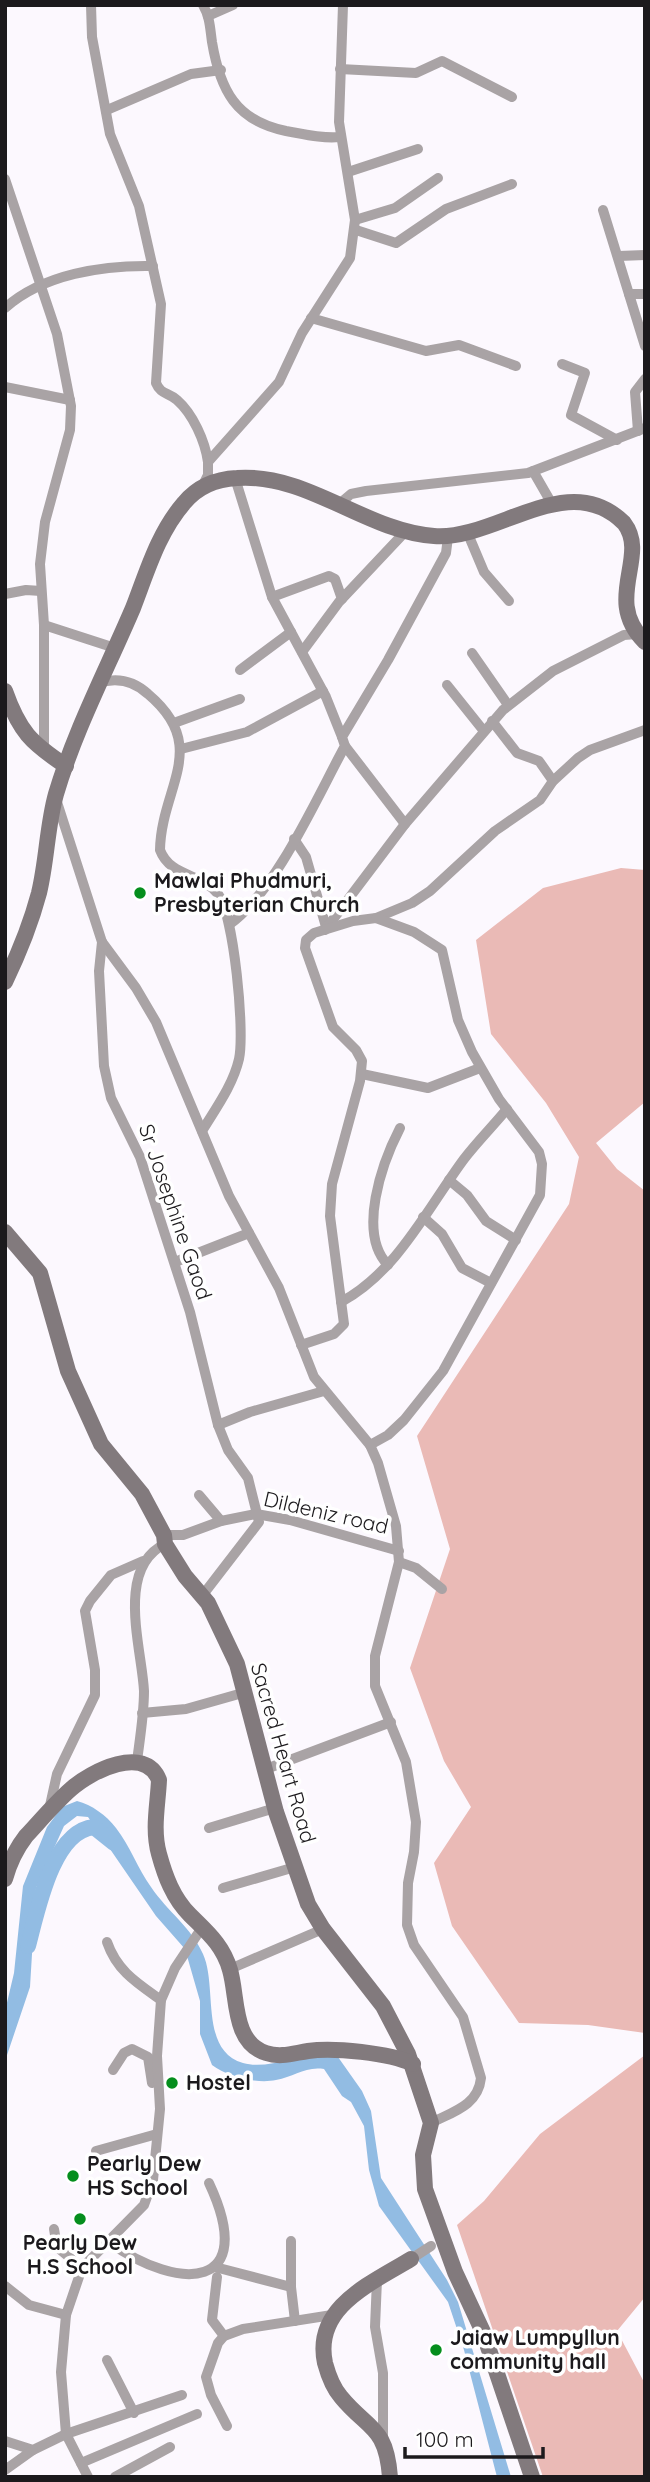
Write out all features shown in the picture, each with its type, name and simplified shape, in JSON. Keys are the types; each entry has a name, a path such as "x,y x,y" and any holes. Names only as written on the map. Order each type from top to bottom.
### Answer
{"street":[{"path":"91,5 92,37 110,134 139,206 162,304 157,387 186,410 201,437 208,462"},
{"path":"202,5 208,16 221,70 233,103 254,122 289,132 340,137"},
{"path":"208,16 233,5"},
{"path":"202,487 208,462 279,382 311,318 350,258 355,225 340,137 343,5"},
{"path":"340,69 416,73 442,61 512,97"},
{"path":"107,110 191,74 221,70"},
{"path":"348,172 418,149"},
{"path":"355,225 395,208 438,177"},
{"path":"5,179 57,334 70,400 67,443 44,531 41,591 44,625 44,752"},
{"path":"355,225 396,243 446,209 512,184"},
{"path":"603,211 645,346"},
{"path":"619,256 645,255"},
{"path":"5,308 18,296 40,285 81,272 153,266"},
{"path":"629,294 645,294"},
{"path":"311,318 426,351 459,345 516,366"},
{"path":"562,364 585,373 571,415 617,440"},
{"path":"338,505 351,494 366,491 533,471 617,440 641,430 635,392 645,379"},
{"path":"5,387 70,400"},
{"path":"533,471 552,504"},
{"path":"235,478 271,597 323,691 343,742 405,824"},
{"path":"5,982 19,951 39,891 55,796 98,683 172,517 202,487 235,478 294,486 404,533 447,537 468,534 552,504 578,501 596,505 625,524 635,548 626,613 641,638"},
{"path":"302,652 342,598 404,533"},
{"path":"468,534 484,572 509,601"},
{"path":"230,924 250,906 294,839 448,548 447,537"},
{"path":"271,597 332,576 342,598"},
{"path":"5,594 26,590 41,591"},
{"path":"44,625 115,648"},
{"path":"240,670 291,632"},
{"path":"325,928 405,824 483,730 508,705 553,671 624,635 641,638"},
{"path":"472,653 508,705"},
{"path":"98,683 112,679 137,685 161,705 174,723 181,749 160,850 168,865 216,891 228,912 241,1043 228,1089 202,1130"},
{"path":"447,685 483,730"},
{"path":"5,691 18,724 44,752 66,765"},
{"path":"181,749 247,732 323,691"},
{"path":"174,723 240,699"},
{"path":"492,721 520,756 539,761 553,780"},
{"path":"301,1345 341,1330 344,1324 332,1251 332,1184 362,1074 359,1054 333,1027 304,948 309,936 325,928 376,918 412,903 430,891 495,831 540,800 553,780 590,750 645,730"},
{"name":"Sr Josephine Gaod","path":"55,796 102,942 99,971 108,1087 140,1157 175,1262 218,1425 228,1450 248,1478 256,1514"},
{"path":"294,839 306,856 325,928"},
{"path":"370,1445 397,1427 443,1371 460,1345 540,1195 542,1164 539,1152 480,1068 458,1020 442,950 414,932 376,918"},
{"path":"102,942 136,988 156,1023 229,1196 279,1288 301,1345 324,1391 370,1445 396,1526 399,1556 383,1620 374,1672 375,1686 406,1762 416,1822 406,1908 409,1935 463,2017 481,2078 480,2087 471,2102 431,2123 423,2155 425,2189 436,2241 483,2332 532,2477"},
{"path":"362,1074 428,1088 480,1068"},
{"path":"341,1302 362,1291 388,1265 449,1180 507,1110"},
{"path":"388,1265 375,1245 377,1189 385,1158 400,1128"},
{"path":"449,1180 467,1195 486,1222 516,1240"},
{"path":"423,1217 442,1234 462,1268 491,1283"},
{"name":"Sacred Heart Road","path":"5,1232 40,1273 68,1371 101,1444 135,1484 164,1540 202,1596 237,1664 275,1808 309,1904 323,1929 383,2006 412,2064 431,2123"},
{"path":"175,1262 249,1233"},
{"path":"218,1425 250,1412 324,1391"},
{"path":"199,1495 221,1521"},
{"path":"202,1596 256,1527 256,1514"},
{"name":"Dildeniz road","path":"164,1540 221,1521 256,1514 290,1520 399,1556 442,1589"},
{"path":"137,1761 144,1687 135,1623 137,1587 148,1554 164,1540"},
{"path":"48,1816 57,1774 95,1695 95,1670 85,1611 111,1575 144,1561"},
{"path":"142,1713 186,1709 246,1692"},
{"path":"266,1769 338,1739 391,1722"},
{"path":"5,1880 20,1846 71,1789 90,1776 119,1764 137,1761 152,1768 159,1780 155,1841 166,1876 200,1931 215,1938 230,1969 240,2028 263,2053 284,2055 332,2049 399,2057 412,2064"},
{"path":"209,1828 275,1808"},
{"path":"223,1888 295,1867"},
{"path":"230,1969 323,1929"},
{"path":"88,2477 66,2434 61,2372 66,2315 82,2268 90,2256 109,2242 144,2205 153,2180 161,2000 185,1952 200,1931"},
{"path":"107,1942 118,1966 161,2000"},
{"path":"113,2070 128,2050 145,2054 150,2061 152,2083 159,2090"},
{"path":"96,2151 157,2134"},
{"path":"209,2183 221,2207 225,2229 223,2254 216,2272 212,2320 224,2336"},
{"path":"54,2229 57,2247 82,2268"},
{"path":"291,2241 291,2287 295,2321"},
{"path":"383,2444 378,2433 340,2396 332,2382 323,2343 332,2315 343,2303 436,2241"},
{"path":"109,2242 146,2266 175,2275 216,2272 291,2287"},
{"path":"377,2280 375,2327 383,2373 383,2444 390,2477"},
{"path":"5,2286 29,2305 66,2315"},
{"path":"227,2426 211,2395 206,2377 218,2343 224,2336 243,2329 332,2315"},
{"path":"107,2360 134,2413"},
{"path":"5,2470 33,2450 66,2434 181,2395"},
{"path":"81,2463 197,2414"},
{"path":"5,2441 33,2450"},
{"path":"115,2477 170,2446"}],"shaded area":[{"path":"621,868 645,870 645,1102 596,1143 617,1169 645,1191 645,2033 588,2025 519,2023 452,1926 434,1863 471,1807 444,1761 410,1668 450,1549 417,1436 569,1204 579,1157 546,1103 491,1034 476,940 543,888"},
{"path":"645,2055 645,2297 617,2331 645,2384 645,2477 543,2477 457,2225 484,2201 540,2134"}],"water":[{"path":"77,1801 93,1808 112,1823 151,1887 198,1945 207,1968 215,2031 220,2045 229,2056 254,2065 314,2056 338,2057 362,2091 371,2111 381,2178 447,2280 458,2302 511,2477 497,2477 464,2350 448,2302 379,2206 369,2170 364,2126 351,2102 342,2096 324,2069 305,2070 282,2079 260,2081 234,2076 212,2065 200,2034 200,2001 185,1949 156,1916 88,1817 77,1816 64,1826 36,1888 30,1987 5,2061 5,2011 14,1973 23,1886 47,1827 62,1807"}],"waterway":[{"path":"28,1946 49,1876 67,1843 79,1832 94,1827 114,1843"}],"place":[{"name":"Mawlai Phudmuri, Presbyterian Church","path":"140,893"},
{"name":"Hostel","path":"172,2083"},
{"name":"Pearly Dew HS School","path":"73,2176"},
{"name":"Pearly Dew H.S School","path":"80,2219"},
{"name":"Jaiaw Lumpyllun community hall","path":"436,2350"}]}
